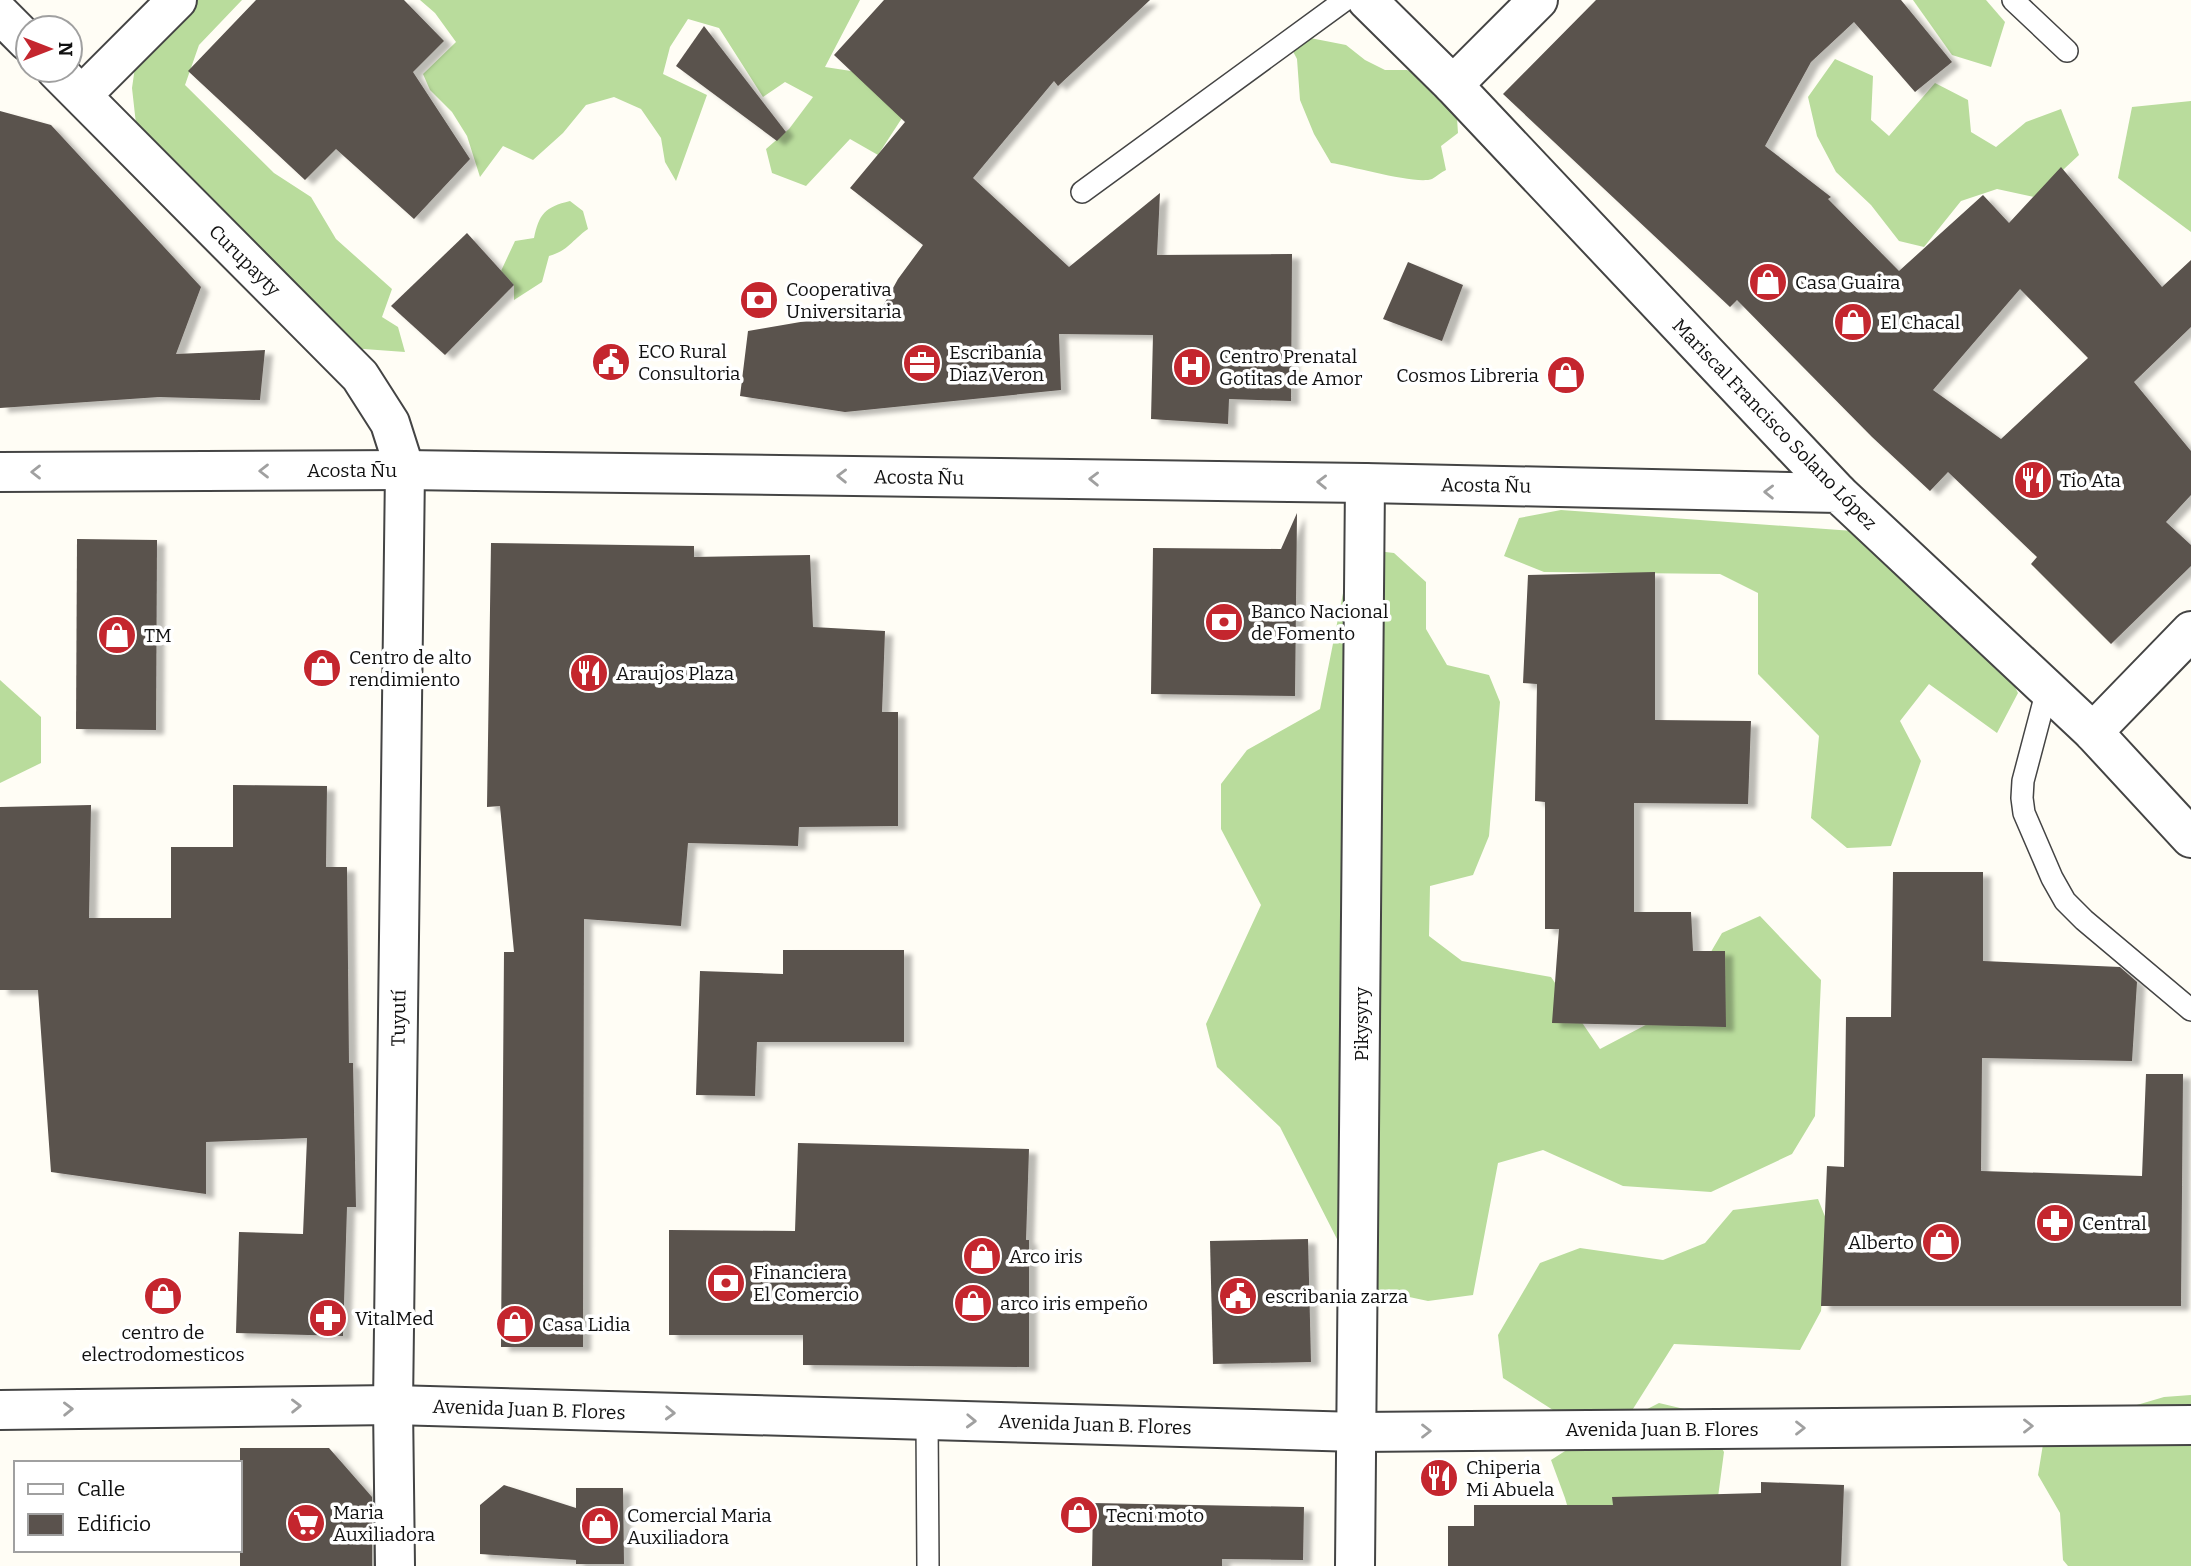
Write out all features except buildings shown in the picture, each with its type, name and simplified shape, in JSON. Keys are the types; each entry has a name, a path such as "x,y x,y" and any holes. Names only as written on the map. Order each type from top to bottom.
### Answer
{"street":[{"path":"84,71 177,0"},
{"name":"Mariscal Francisco Solano López","path":"1367,0 1453,85 1838,493 2092,732 2191,838"},
{"path":"1453,85 1538,0"},
{"path":"0,14 14,28"},
{"name":"Curupayty","path":"70,84 360,376 390,422 405,470"},
{"name":"Acosta Ñu","path":"0,472 405,470 1366,483 1838,493"},
{"name":"Tuyutí","path":"395,1566 393,1405 405,470"},
{"name":"Pikysyry","path":"1355,1566 1366,483"},
{"path":"2092,732 2191,631"},
{"name":"Avenida Juan B. Flores","path":"0,1410 393,1405 1358,1432 2189,1421"}],"lane":[{"path":"1082,192 1345,0"},
{"path":"2013,0 2067,51"},
{"path":"2047,690 2023,781 2022,798 2024,813 2052,878 2066,901 2084,920 2191,1010"},
{"path":"927,1420 928,1566"}],"green space":[{"path":"194,0 242,0 199,45 185,85 274,173 311,197 336,239 392,289 382,317 398,327 405,352 350,348 136,124 132,88 135,67"},
{"path":"420,0 860,0 825,67 851,71 913,101 878,155 850,139 806,186 772,173 766,149 789,129 813,97 785,82 763,97 719,28 688,19 670,47 663,74 707,95 676,181 665,162 661,138 641,109 614,97 586,105 563,133 533,160 503,146 480,177 467,136 452,112 430,90 423,74 456,42 435,13"},
{"path":"1913,0 1986,0 2005,22 1991,67 1952,55"},
{"path":"1300,36 1346,45 1365,60 1385,70 1407,70 1423,78 1434,96 1456,104 1458,133 1441,146 1446,170 1432,179 1424,180 1331,163 1314,134 1300,100 1297,59 1287,40"},
{"path":"1835,59 1873,76 1871,120 1889,136 1935,83 1968,100 1971,132 1996,147 2026,122 2061,109 2079,155 2034,197 1997,189 1961,201 1924,247 1899,241 1871,205 1836,172 1817,136 1808,97"},
{"path":"2191,101 2191,232 2118,178 2132,107"},
{"path":"570,201 583,211 588,229 565,248 549,256 542,282 514,300 514,285 501,271 515,241 534,238 544,213"},
{"path":"1561,510 1853,531 1978,614 2018,693 1997,733 1929,684 1900,721 1921,761 1891,846 1847,848 1811,818 1819,736 1758,674 1758,593 1720,574 1544,572 1504,556 1519,518"},
{"path":"1352,548 1394,553 1426,582 1426,629 1447,665 1489,675 1500,702 1489,836 1473,875 1430,886 1429,936 1462,961 1551,977 1600,1049 1678,1008 1722,933 1760,916 1821,980 1815,1116 1792,1154 1711,1192 1623,1186 1543,1150 1498,1163 1473,1295 1428,1301 1339,1282 1338,1241 1280,1127 1217,1067 1206,1024 1261,905 1221,829 1221,784 1247,750 1320,709"},
{"path":"0,680 41,717 41,763 0,783"},
{"path":"1818,1199 1828,1224 1821,1311 1800,1350 1674,1344 1626,1420 1659,1403 1701,1413 1724,1452 1718,1497 1578,1543 1551,1460 1587,1437 1578,1426 1503,1378 1498,1335 1540,1263 1580,1248 1663,1260 1705,1243 1733,1210"},
{"path":"2191,1395 2191,1566 2068,1566 2063,1560 2060,1513 2038,1475 2045,1432 2164,1397"}],"place":[{"name":"Casa Guaira","path":"1768,282"},
{"name":"Cooperativa Universitaria","path":"759,300"},
{"name":"El Chacal","path":"1853,322"},
{"name":"ECO Rural Consultoria","path":"611,362"},
{"name":"Escribanía Diaz Veron","path":"922,363"},
{"name":"Centro Prenatal Gotitas de Amor","path":"1192,367"},
{"name":"Cosmos Libreria","path":"1566,375"},
{"name":"Tio Ata","path":"2033,480"},
{"name":"Banco Nacional de Fomento","path":"1224,622"},
{"name":"TM","path":"117,635"},
{"name":"Centro de alto rendimiento","path":"322,668"},
{"name":"Araujos Plaza","path":"589,673"},
{"name":"Central","path":"2055,1223"},
{"name":"Alberto","path":"1941,1242"},
{"name":"Arco iris","path":"982,1256"},
{"name":"Financiera El Comercio","path":"726,1283"},
{"name":"centro de electrodomesticos","path":"163,1296"},
{"name":"escribania zarza","path":"1238,1296"},
{"name":"arco iris empeño","path":"973,1303"},
{"name":"VitalMed","path":"328,1318"},
{"name":"Casa Lidia","path":"515,1324"},
{"name":"Chiperia Mi Abuela","path":"1439,1478"},
{"name":"Tecni moto","path":"1079,1515"},
{"name":"Maria Auxiliadora","path":"306,1523"},
{"name":"Comercial Maria Auxiliadora","path":"600,1526"}]}
